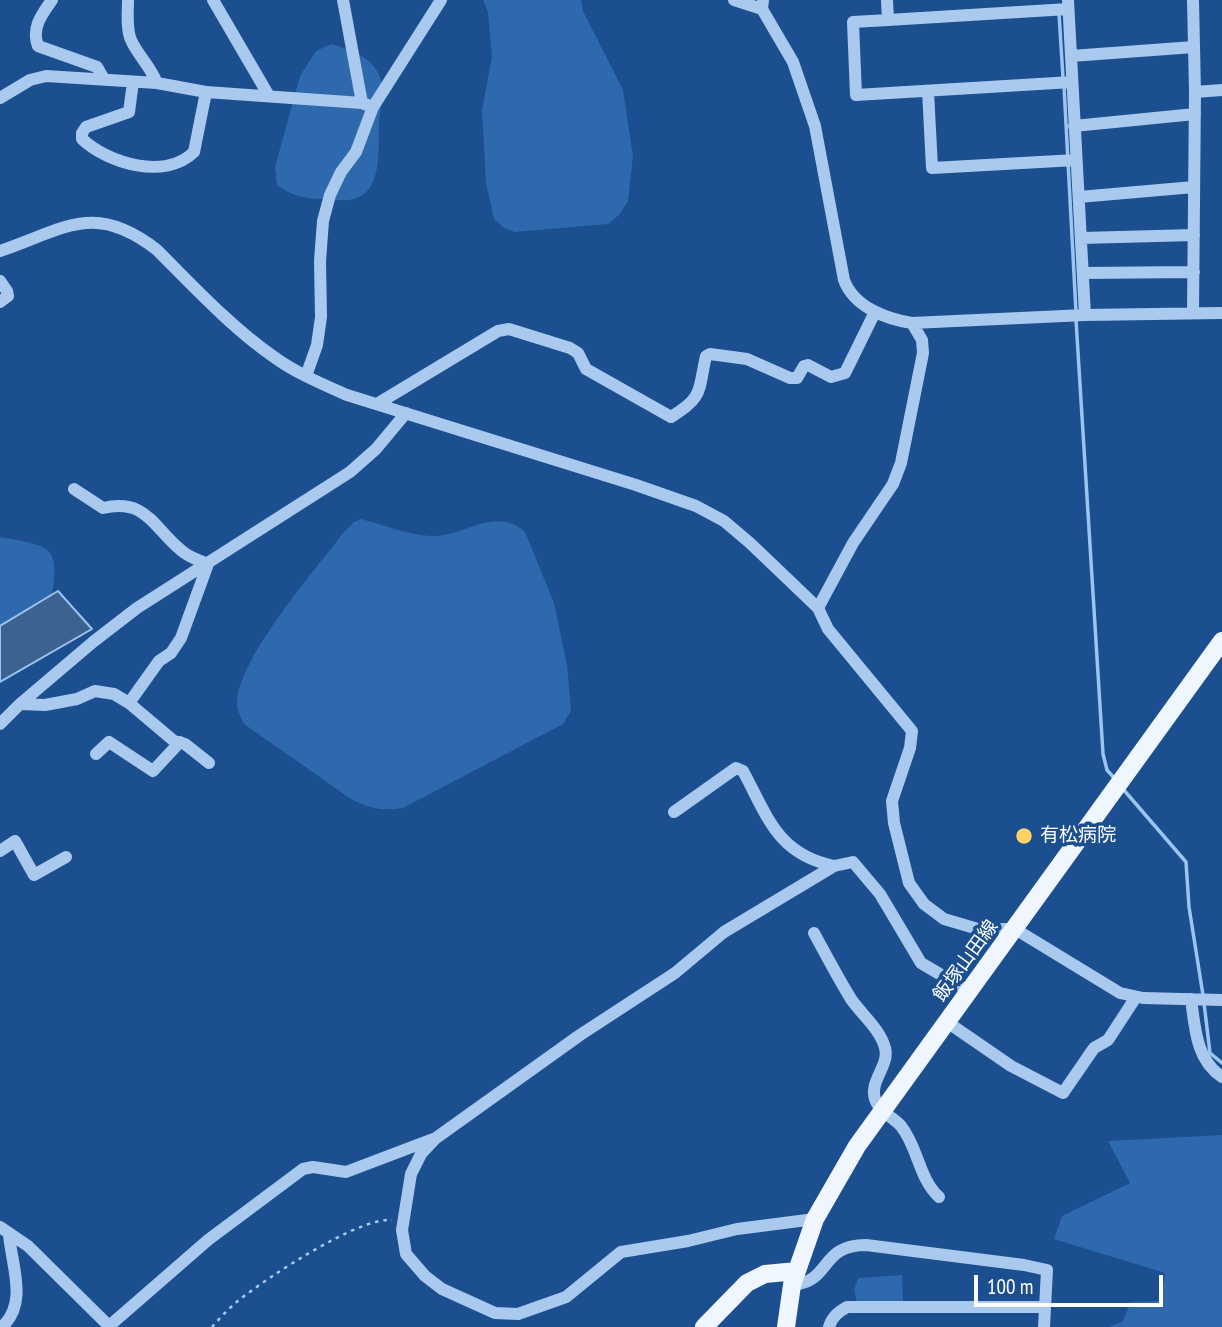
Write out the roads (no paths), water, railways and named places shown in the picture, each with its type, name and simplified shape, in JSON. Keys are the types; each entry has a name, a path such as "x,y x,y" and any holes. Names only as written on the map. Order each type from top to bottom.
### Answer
{"main road":[{"name":"飯塚山田線","path":"786,1327 794,1278 815,1219 857,1146 1222,641"},
{"path":"704,1327 747,1283 765,1274 794,1278"}],"street":[{"path":"52,0 40,17 36,40 38,46 91,64 100,70 104,79"},
{"path":"128,0 131,40 150,67 157,83"},
{"path":"213,0 270,96"},
{"path":"343,0 367,105"},
{"path":"306,376 317,345 321,317 320,261 323,221 330,195 341,172 356,152 367,105 441,0"},
{"path":"734,0 762,5 793,62 815,126 848,293 875,312 912,323 1222,313"},
{"path":"887,0 888,20"},
{"path":"1193,0 1193,313"},
{"path":"1072,82 856,95 853,22 1068,4 1085,316"},
{"path":"1071,56 1194,47"},
{"path":"0,99 30,80 46,76 157,83 206,92 367,105"},
{"path":"134,82 129,112 86,127 82,139 118,160 146,167 165,166 187,159 194,152 206,92"},
{"path":"1195,92 1222,90"},
{"path":"928,91 932,168 1076,160"},
{"path":"1074,126 1195,114"},
{"path":"1079,197 1194,187"},
{"path":"0,251 69,225 104,222 141,237 245,335 275,358 306,376 347,395 696,506 724,521 818,608 828,629 912,732 910,748 891,801 909,883 924,904 944,919 978,929 1015,929 1120,993 1136,997 1216,1000"},
{"path":"1081,238 1194,235"},
{"path":"1083,273 1194,272"},
{"path":"0,281 8,291 8,296 0,302"},
{"path":"377,404 485,338 509,329 570,348 578,353 586,369 671,417 695,399 702,381 706,356 710,354 747,359 790,378 797,378 807,365 831,377 845,373 875,312"},
{"path":"818,608 853,543 893,484 901,463 923,353 922,340 912,323"},
{"path":"0,724 93,642 137,608 350,472 376,449 406,413"},
{"path":"74,489 103,508 119,505 131,507 148,517 189,557 208,564"},
{"path":"129,703 159,662 171,653 181,638 208,564"},
{"path":"20,704 45,705 77,699 95,691 114,694 129,703 174,741 197,751 209,763"},
{"path":"96,754 109,742 153,771 180,742"},
{"path":"674,812 736,768 743,771 770,821 794,851 807,859 834,866"},
{"path":"0,851 15,841 34,875 66,857"},
{"path":"815,1219 737,1229 688,1241 621,1252 566,1297 518,1314 495,1313 442,1289 425,1276 406,1254 402,1222 411,1174 421,1154 436,1138 580,1035 675,973 724,932 834,866 853,862 880,894 921,963 970,992"},
{"path":"814,933 852,1000 879,1034 886,1050 875,1083 875,1099 882,1111 901,1126 915,1150 929,1188 939,1197"},
{"path":"947,1022 1011,1066 1063,1093 1094,1048 1108,1040 1136,997"},
{"path":"1194,999 1200,1051 1207,1065 1222,1077"},
{"path":"4,1231 28,1246 108,1327 208,1240 303,1169 313,1167 346,1172 436,1138"},
{"path":"2,1327 10,1319 18,1298 4,1231"},
{"path":"794,1278 806,1284 817,1277 829,1259 851,1245 1046,1270 1044,1327"},
{"path":"829,1327 838,1312 847,1307 1045,1307"}],"waterway":[{"path":"1059,13 1063,78"},
{"path":"1064,86 1076,312"},
{"path":"1076,320 1103,754 1107,770 1116,780"},
{"path":"1123,789 1186,862 1189,907 1203,995"},
{"path":"1204,1003 1210,1053 1222,1063"}],"place":[{"name":"有松病院","path":"1024,836"}]}
